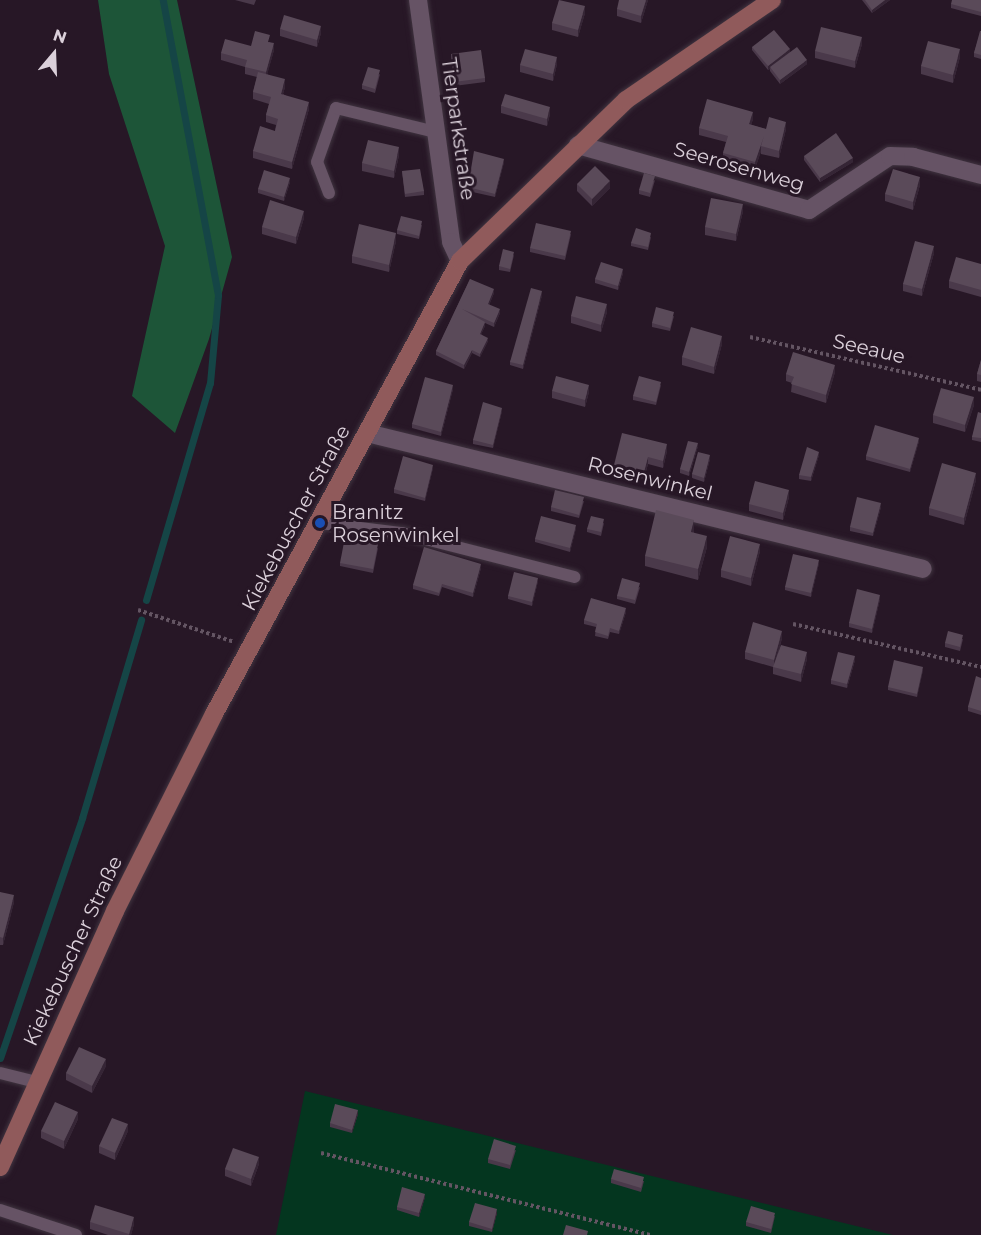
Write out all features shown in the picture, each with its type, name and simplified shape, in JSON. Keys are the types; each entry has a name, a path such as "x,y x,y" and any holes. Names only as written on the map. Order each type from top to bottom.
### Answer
{"street":[{"name":"Tierparkstraße","path":"418,0 451,242 460,261"},
{"name":"Kiekebuscher Straße","path":"0,1167 36,1082 115,912 251,648 460,261 626,99 772,0"},
{"name":"Seerosenweg","path":"578,145 809,210 890,156 913,157 981,175"},
{"name":"Rosenwinkel","path":"367,433 923,569"}],"lane":[{"path":"329,193 317,162 336,108 436,132"},
{"path":"320,523 402,533 574,577"},
{"path":"0,1073 36,1082"},
{"path":"0,1210 76,1235"}],"path":[{"name":"Seeaue","path":"750,337 981,390"},
{"path":"138,610 251,648"},
{"path":"793,624 981,667"},
{"path":"321,1153 650,1235"}],"green space":[{"path":"98,0 177,0 232,257 209,339 175,433 132,396 165,246 109,74"},
{"path":"305,1091 893,1235 276,1235"}],"building":[{"path":"559,0 585,6 578,30 552,23"},
{"path":"619,0 646,0 641,16 617,9"},
{"path":"865,0 885,0 872,10"},
{"path":"952,0 981,0 981,12 951,4"},
{"path":"284,15 321,26 317,40 280,29"},
{"path":"821,27 862,37 855,61 815,51"},
{"path":"774,30 790,49 768,66 752,47"},
{"path":"255,31 270,35 268,42 274,43 266,72 245,67 247,60 221,53 225,39 251,46"},
{"path":"981,31 981,55 974,53"},
{"path":"928,41 960,49 953,75 921,66"},
{"path":"797,47 807,60 780,80 770,67"},
{"path":"525,49 557,57 553,74 520,65"},
{"path":"481,50 485,78 454,82 451,54"},
{"path":"368,67 380,70 375,89 362,85"},
{"path":"258,72 285,79 281,94 309,102 292,162 253,151 260,126 275,131 278,119 266,115 271,97 253,92"},
{"path":"505,94 550,107 547,119 501,106"},
{"path":"707,99 753,112 749,124 766,129 769,117 786,122 779,151 761,146 764,136 755,162 723,153 728,136 699,128"},
{"path":"836,133 853,158 820,178 804,156"},
{"path":"368,140 399,147 394,171 362,163"},
{"path":"474,151 504,159 495,194 468,187"},
{"path":"595,166 610,181 592,199 577,184"},
{"path":"420,169 424,191 405,194 402,171"},
{"path":"893,169 920,177 913,202 885,194"},
{"path":"264,170 290,178 284,197 258,189"},
{"path":"644,173 655,176 650,193 639,190"},
{"path":"711,198 743,204 736,234 705,227"},
{"path":"270,200 304,211 296,237 262,227"},
{"path":"401,216 422,221 419,236 397,230"},
{"path":"536,223 571,231 565,256 530,248"},
{"path":"359,224 396,233 389,265 352,256"},
{"path":"636,228 651,233 648,247 631,243"},
{"path":"915,241 934,246 922,289 903,284"},
{"path":"503,249 514,252 510,269 499,266"},
{"path":"956,257 981,264 981,290 949,281"},
{"path":"601,262 623,269 618,286 595,279"},
{"path":"470,279 494,289 488,304 500,309 494,323 462,309 485,322 480,334 488,338 480,354 472,350 464,365 436,351"},
{"path":"531,288 542,291 523,365 510,362"},
{"path":"576,296 607,304 601,325 571,316"},
{"path":"656,307 674,312 670,328 652,323"},
{"path":"691,327 722,336 714,367 682,357"},
{"path":"793,352 835,365 826,395 791,384 794,377 786,374"},
{"path":"981,360 981,375 977,374"},
{"path":"556,376 589,385 585,400 552,391"},
{"path":"639,376 661,382 656,402 633,396"},
{"path":"425,377 453,385 441,432 412,424"},
{"path":"941,388 974,397 965,425 933,415"},
{"path":"483,402 502,408 493,445 473,440"},
{"path":"978,412 981,413 981,438 972,437"},
{"path":"875,425 919,438 910,469 866,456"},
{"path":"622,433 667,444 663,461 648,457 644,472 614,465"},
{"path":"688,441 698,443 689,472 680,469"},
{"path":"807,447 819,452 811,477 799,475"},
{"path":"698,452 710,455 704,478 692,474"},
{"path":"403,456 433,465 425,498 394,489"},
{"path":"942,463 976,473 964,518 929,508"},
{"path":"755,481 789,490 783,513 749,504"},
{"path":"555,490 584,497 579,515 551,507"},
{"path":"857,497 881,503 873,533 850,527"},
{"path":"656,510 694,520 691,532 707,536 698,569 645,556"},
{"path":"541,516 576,525 570,548 535,539"},
{"path":"591,516 604,519 601,532 587,529"},
{"path":"730,536 760,544 751,578 721,570"},
{"path":"345,537 378,544 373,569 340,563"},
{"path":"424,547 481,564 473,593 442,584 439,593 413,585"},
{"path":"793,554 819,560 811,593 785,587"},
{"path":"514,572 538,578 532,602 508,596"},
{"path":"622,578 640,583 635,600 617,596"},
{"path":"857,589 880,595 872,629 849,623"},
{"path":"591,598 626,608 619,631 610,628 608,636 595,632 597,624 584,620"},
{"path":"753,622 782,631 774,660 745,652"},
{"path":"948,631 963,635 960,647 945,643"},
{"path":"781,645 807,652 801,674 773,667"},
{"path":"838,652 855,656 847,684 831,680"},
{"path":"894,660 923,667 917,694 888,687"},
{"path":"976,676 981,678 981,711 968,707"},
{"path":"0,892 14,895 3,938 0,937"},
{"path":"79,1047 106,1059 92,1086 66,1073"},
{"path":"55,1102 78,1112 64,1141 41,1131"},
{"path":"335,1104 358,1110 352,1130 330,1123"},
{"path":"112,1118 128,1124 115,1153 99,1146"},
{"path":"494,1139 516,1146 510,1165 488,1159"},
{"path":"233,1148 259,1157 251,1179 225,1169"},
{"path":"614,1169 644,1177 641,1188 611,1179"},
{"path":"402,1187 425,1194 419,1213 397,1207"},
{"path":"475,1203 497,1209 492,1229 469,1222"},
{"path":"95,1205 134,1217 129,1234 90,1222"},
{"path":"751,1206 775,1213 771,1229 746,1222"},
{"path":"566,1225 588,1231 587,1235 563,1235"}],"waterway":[{"path":"146,600 210,383 218,295 163,0"},
{"path":"0,1058 82,818 141,620"}],"place":[{"name":"Branitz Rosenwinkel","path":"320,523"}]}
